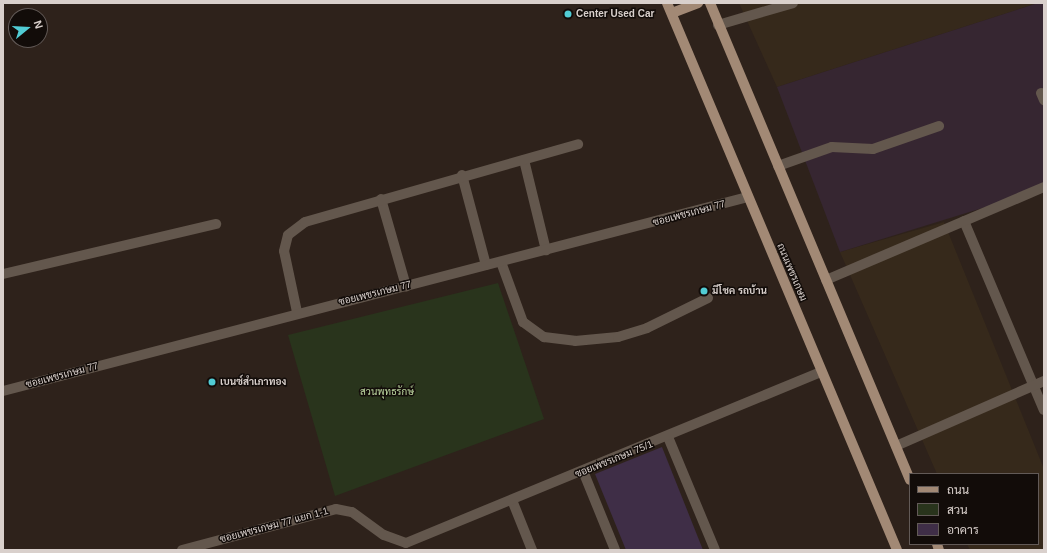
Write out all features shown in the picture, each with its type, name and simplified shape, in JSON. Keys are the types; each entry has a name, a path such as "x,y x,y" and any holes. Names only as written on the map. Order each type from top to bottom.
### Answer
{"main road":[{"name":"ถนนเพชรเกษม","path":"667,3 897,550"},
{"path":"672,13 698,3"},
{"path":"710,3 909,478"}],"street":[{"path":"718,25 793,3"},
{"path":"778,166 832,147 873,149 939,126"},
{"path":"297,312 284,251 288,235 305,222 462,175 524,160 578,144"},
{"path":"524,160 546,250"},
{"path":"462,175 486,265"},
{"path":"826,280 1044,187"},
{"name":"ซอยเพชรเกษม 77","path":"3,391 297,312 501,262 748,197"},
{"path":"381,199 406,286"},
{"path":"964,221 1044,410"},
{"path":"3,274 216,224"},
{"path":"501,262 523,322 544,337 575,341 618,337 647,328 708,298"},
{"name":"ซอยเพชรเกษม 75/1","path":"408,547 512,500 668,437 821,372"},
{"path":"896,446 1044,381"},
{"path":"668,437 715,550"},
{"path":"583,471 615,550"},
{"path":"512,500 532,550"},
{"name":"ซอยเพชรเกษม 77 แยก 1-1","path":"182,550 205,547 336,509 352,512 384,535 408,547"}],"shaded area":[{"path":"739,3 1038,3 777,87"},
{"path":"1038,3 1044,3 1044,189 840,252 777,87"},
{"path":"944,222 1044,469 1044,550 970,550 968,545 1039,545 1039,473 937,473 840,252"}],"green space":[{"name":"สวนพุทธรักษ์","path":"498,283 544,419 335,496 288,335"}],"building":[{"path":"662,447 703,550 626,550 595,474"}],"place":[{"name":"Center Used Car","path":"568,14"},
{"name":"มีโชค รถบ้าน","path":"704,291"},
{"name":"เบนซ์สำเภาทอง","path":"212,382"}]}
